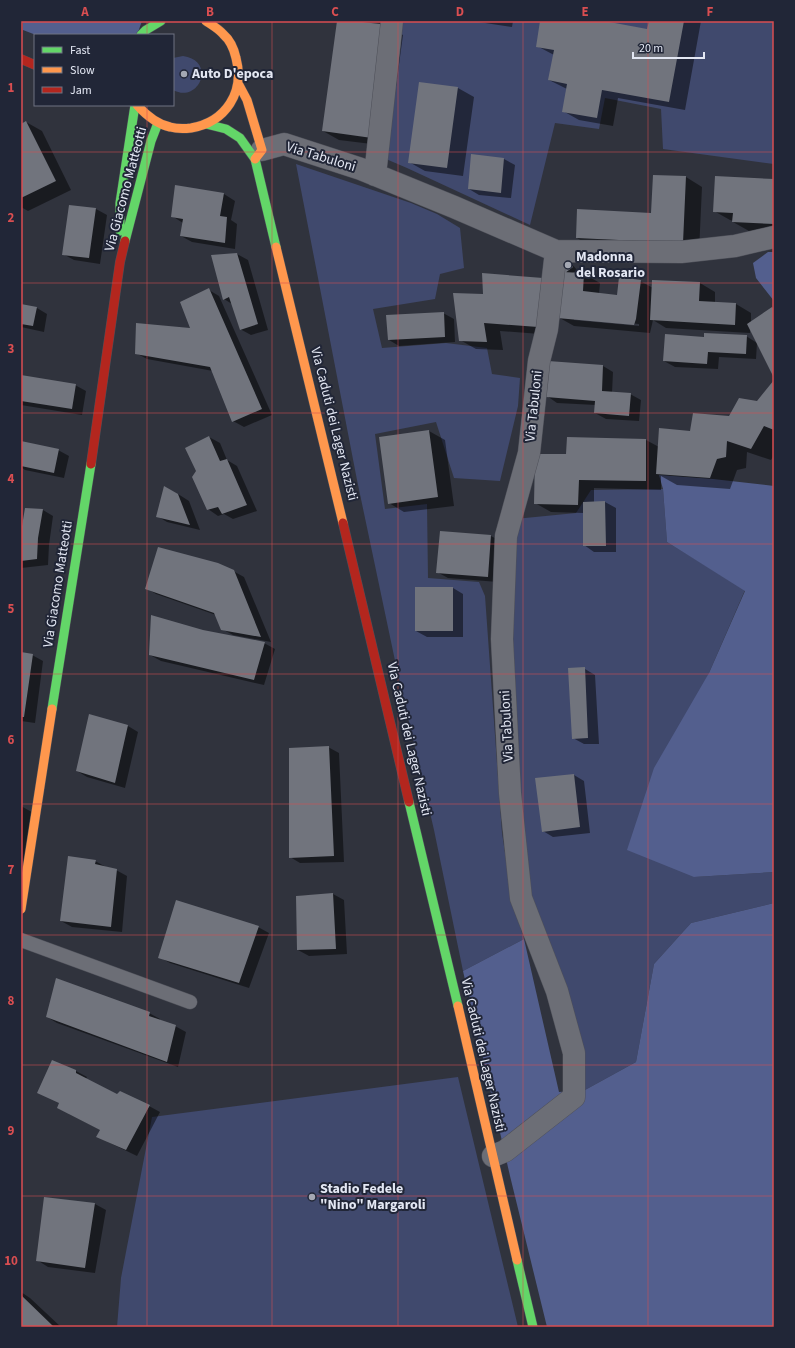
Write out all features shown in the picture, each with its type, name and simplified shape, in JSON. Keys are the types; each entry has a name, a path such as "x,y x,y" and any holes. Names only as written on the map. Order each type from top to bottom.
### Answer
{"main road":[{"path":"137,106 158,123 167,127 177,128 196,127 206,124 221,115 227,109 234,98 239,85 240,68 235,50 226,35 206,21"},
{"path":"142,34 156,22"},
{"path":"21,58 34,64"},
{"name":"Via Caduti dei Lager Nazisti","path":"239,85 246,100 259,154 532,1327"},
{"name":"Via Giacomo Matteotti","path":"120,262 120,203 136,106"},
{"name":"Via Giacomo Matteotti","path":"21,908 102,393 120,262 151,141 158,123"},
{"name":"Via Caduti dei Lager Nazisti","path":"206,124 226,129 240,138 259,154"}],"street":[{"path":"375,175 392,21"},
{"name":"Via Tabuloni","path":"259,154 284,144 375,175 454,206 556,251 681,252 735,246 774,237"},
{"name":"Via Tabuloni","path":"493,1156 505,1151 574,1097 574,1053 556,991 522,898 510,793 502,639 506,536 529,452 539,360 547,329 556,251"}],"lane":[{"path":"21,940 190,1002"}],"shaded area":[{"path":"23,21 142,21 137,34 34,34 23,30"},
{"path":"398,21 774,21 774,164 663,149 661,109 605,98 599,129 555,123 530,225 379,156"},
{"path":"183,56 193,59 199,65 202,73 197,87 182,93 174,90 174,58"},
{"path":"296,164 411,203 437,214 460,228 464,268 440,274 435,299 373,309 382,348 446,343 487,348 492,374 520,378 518,406 500,481 454,478 436,422 375,434 385,509 427,504 428,578 479,582 485,596 502,833 512,899 524,939 463,971 434,830 397,670 357,480"},
{"path":"768,252 774,252 774,301 756,278 753,263"},
{"path":"659,475 774,486 774,872 694,877 627,850 654,768 709,673 745,591 667,542 663,489"},
{"path":"663,489 667,542 745,590 709,673 694,877 774,872 774,903 691,923 654,964 636,1062 585,1090 528,889 507,645 515,519 576,513 591,490"},
{"path":"774,903 774,1327 547,1327 510,1176 463,971 524,939 559,1092 585,1090 636,1062 654,964 691,923"},
{"name":"Stadio Fedele \"Nino\" Margaroli","path":"458,1077 518,1327 117,1327 121,1278 152,1117"}],"building":[{"path":"337,21 354,21 388,25 372,138 322,131"},
{"path":"540,21 604,21 647,29 649,21 684,21 669,102 602,90 597,118 562,112 567,84 548,80 554,50 536,47"},
{"path":"419,82 458,87 447,168 408,163"},
{"path":"26,121 56,181 21,198 21,124"},
{"path":"471,154 504,158 501,193 468,189"},
{"path":"653,175 686,176 683,243 576,238 577,209 651,213"},
{"path":"715,176 774,179 774,224 732,222 733,213 713,212"},
{"path":"175,185 224,193 220,216 227,217 225,243 180,236 183,219 171,217"},
{"path":"69,205 96,208 89,258 62,255"},
{"path":"237,253 258,324 240,330 229,297 223,300 211,255"},
{"path":"566,259 573,267 565,273 559,265"},
{"path":"562,272 584,273 583,291 617,295 619,277 641,280 634,325 557,318"},
{"path":"482,273 543,278 538,327 484,323 487,342 459,341 453,293 483,294"},
{"path":"652,280 700,282 699,301 736,303 735,325 650,320"},
{"path":"209,288 262,409 232,422 210,367 135,354 136,323 190,328 180,302"},
{"path":"21,304 37,307 33,326 21,324"},
{"path":"772,307 774,309 774,378 747,324"},
{"path":"444,312 445,337 388,340 386,315"},
{"path":"704,333 747,335 746,354 708,352 707,364 663,361 665,334 704,337"},
{"path":"548,361 603,365 602,391 631,393 629,416 594,413 595,401 546,397"},
{"path":"21,375 76,384 72,409 21,401"},
{"path":"774,380 774,430 764,426 751,449 727,441 726,457 717,459 710,478 656,474 659,428 690,431 693,413 729,416 739,398 757,401"},
{"path":"429,430 438,497 388,504 379,437"},
{"path":"209,436 220,461 227,459 247,505 222,514 218,507 207,510 192,477 196,471 185,448"},
{"path":"567,437 646,439 646,481 579,480 578,505 534,504 535,454 566,454"},
{"path":"21,441 59,449 54,473 21,466"},
{"path":"164,486 178,494 190,525 156,517"},
{"path":"605,501 606,546 583,546 583,502"},
{"path":"25,508 43,509 38,538 37,559 21,561 21,532"},
{"path":"440,531 491,535 488,577 436,573"},
{"path":"158,547 218,563 234,570 261,637 221,630 214,613 145,589"},
{"path":"415,587 453,587 453,631 415,631"},
{"path":"151,615 203,630 265,642 254,680 149,655"},
{"path":"21,652 33,654 24,717 21,717"},
{"path":"585,667 588,738 572,739 568,668"},
{"path":"89,714 128,725 115,783 76,771"},
{"path":"329,746 334,856 289,858 289,748"},
{"path":"574,774 580,827 542,832 535,778"},
{"path":"68,856 96,860 95,864 117,869 111,927 60,921"},
{"path":"333,893 336,949 297,950 296,896"},
{"path":"176,900 259,926 239,983 158,958"},
{"path":"56,978 150,1012 149,1016 176,1025 167,1062 46,1017"},
{"path":"52,1060 76,1070 76,1073 117,1094 120,1091 150,1105 126,1150 96,1137 100,1130 57,1108 59,1103 37,1093"},
{"path":"44,1197 95,1203 85,1268 36,1261"},
{"path":"21,1295 54,1327 21,1327"}],"traffic: fast":[{"path":"142,34 161,21"},
{"path":"120,231 120,203 135,106"},
{"path":"125,241 151,141 158,123"},
{"path":"206,124 226,129 240,138 255,159 276,247"},
{"path":"52,709 91,464"},
{"path":"409,802 458,1006"},
{"path":"517,1260 533,1327"}],"traffic: slow":[{"path":"138,106 148,116 165,126 183,129 203,125 214,119 230,104 235,94 238,82 236,58 228,39 220,30 206,21"},
{"path":"239,85 247,100 262,150 255,159"},
{"path":"276,247 343,523"},
{"path":"21,909 52,709"},
{"path":"458,1006 517,1260"}],"traffic: jam":[{"path":"21,59 34,65"},
{"path":"91,464 120,262 125,241"},
{"path":"343,523 409,802"}],"place":[{"name":"Auto D'epoca","path":"184,74"},
{"name":"Madonna del Rosario","path":"568,265"},
{"name":"Stadio Fedele \"Nino\" Margaroli","path":"312,1197"}]}
